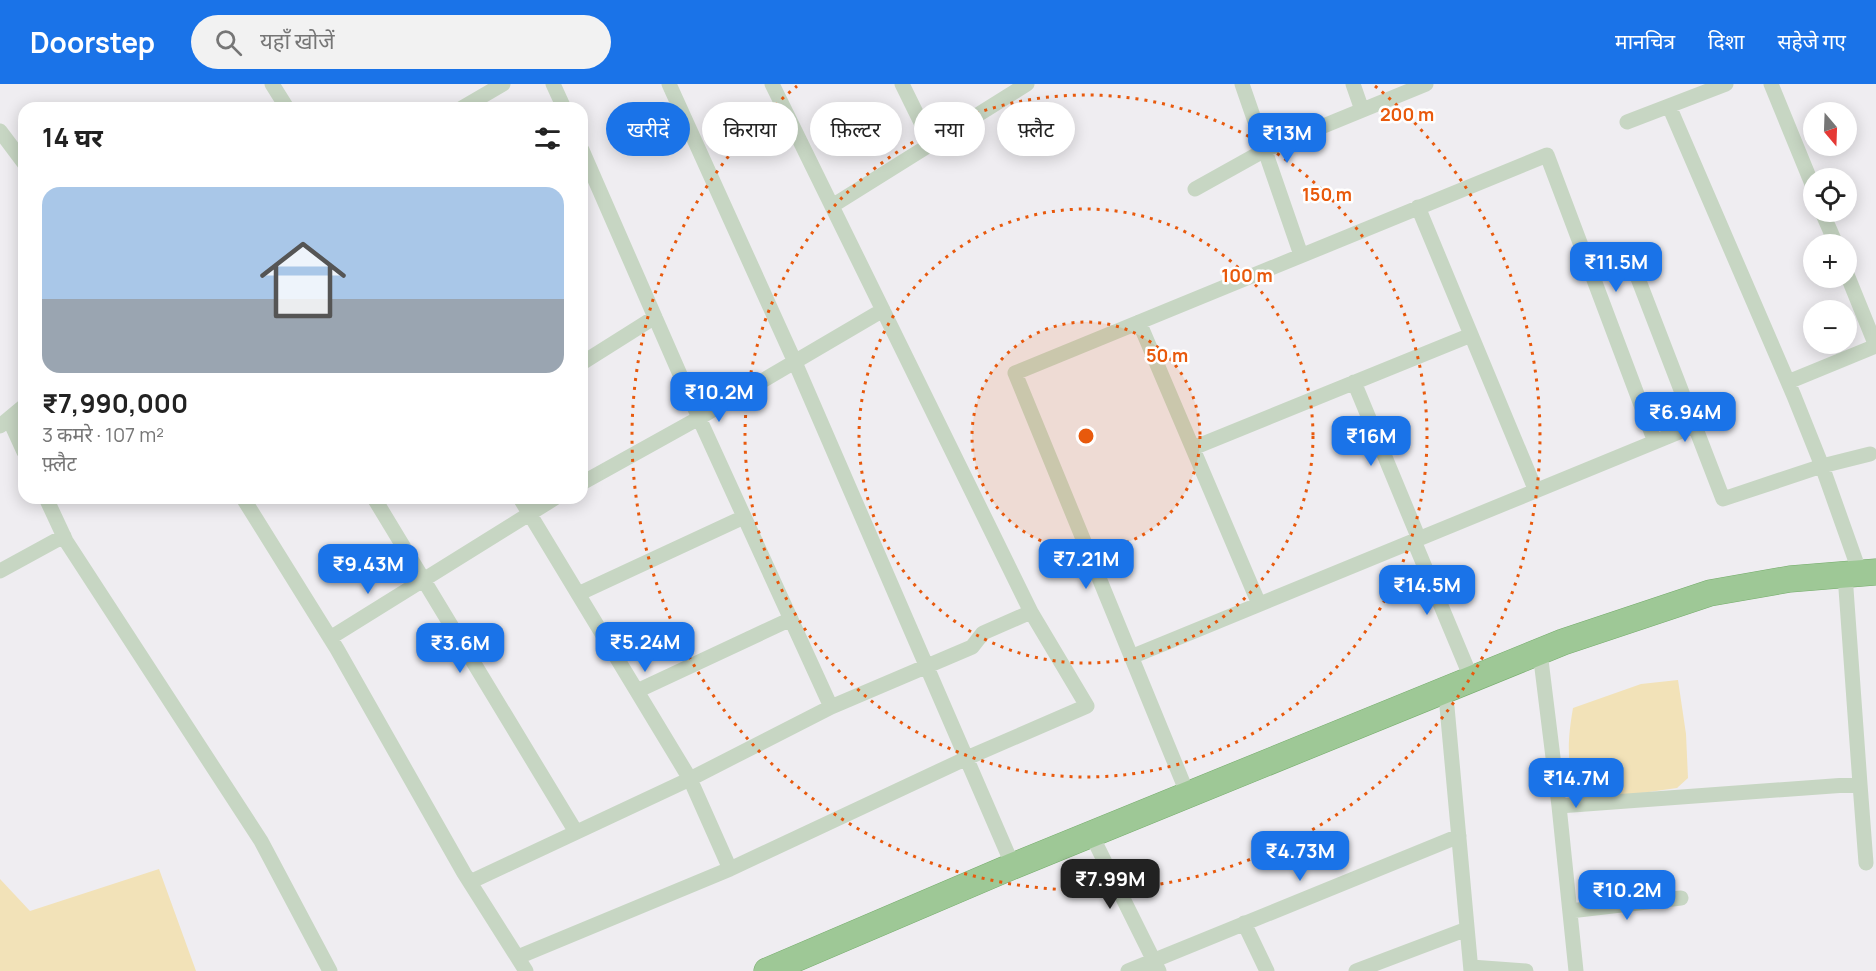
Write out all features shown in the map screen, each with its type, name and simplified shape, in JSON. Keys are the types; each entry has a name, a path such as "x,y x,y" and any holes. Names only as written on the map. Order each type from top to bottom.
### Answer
{"highway":[{"path":"767,971 1013,866 1095,842 1447,707 1541,660 1710,593 1790,579 1860,580"},
{"path":"806,971 1095,842 1188,795 1472,680 1541,660"}],"street":[{"path":"272,84 283,102"},
{"path":"469,102 486,88 503,84"},
{"path":"553,84 561,102"},
{"path":"669,84 794,360 1013,866"},
{"path":"247,504 330,638 470,882 522,964 967,758 1087,706 1031,612 772,84"},
{"path":"902,84 914,108"},
{"path":"985,111 1027,84"},
{"path":"1242,84 1301,255"},
{"path":"1353,84 1362,110"},
{"path":"1195,189 1265,150 1426,84"},
{"path":"1627,122 1726,84"},
{"path":"1771,84 1805,168"},
{"path":"1669,106 1822,466 1860,580 1860,784 1866,863"},
{"path":"0,131 18,155"},
{"path":"1188,795 1015,373 1547,155 1655,442"},
{"path":"832,206 914,156"},
{"path":"588,166 699,418 831,707"},
{"path":"1418,207 1536,490"},
{"path":"1629,255 1723,498 1822,466 1870,454"},
{"path":"1788,382 1876,346 1852,288"},
{"path":"588,480 699,418 794,360 883,310"},
{"path":"588,359 655,317"},
{"path":"1139,322 1260,604"},
{"path":"1193,448 1471,335"},
{"path":"1354,382 1472,680"},
{"path":"18,411 4,423 18,443"},
{"path":"1131,657 1696,425"},
{"path":"49,504 64,536 261,841 330,971"},
{"path":"378,504 576,832"},
{"path":"524,504 690,779 730,869"},
{"path":"330,638 545,504"},
{"path":"578,594 744,517"},
{"path":"0,571 64,536"},
{"path":"470,882 690,779 831,707 972,647 983,633 1031,612"},
{"path":"637,691 791,619"},
{"path":"1541,660 1576,971"},
{"path":"1447,707 1471,969 1526,971"},
{"path":"1559,806 1860,784"},
{"path":"1128,971 1156,965 1244,923 1459,836"},
{"path":"1095,842 1156,965"},
{"path":"1570,911 1681,898"},
{"path":"1244,923 1267,971"},
{"path":"1356,971 1467,929"}],"shaded area":[{"path":"1678,680 1686,734 1688,778 1677,788 1599,799 1576,796 1569,752 1573,708 1641,684"},
{"path":"159,869 196,971 0,971 0,879 30,911"}]}
